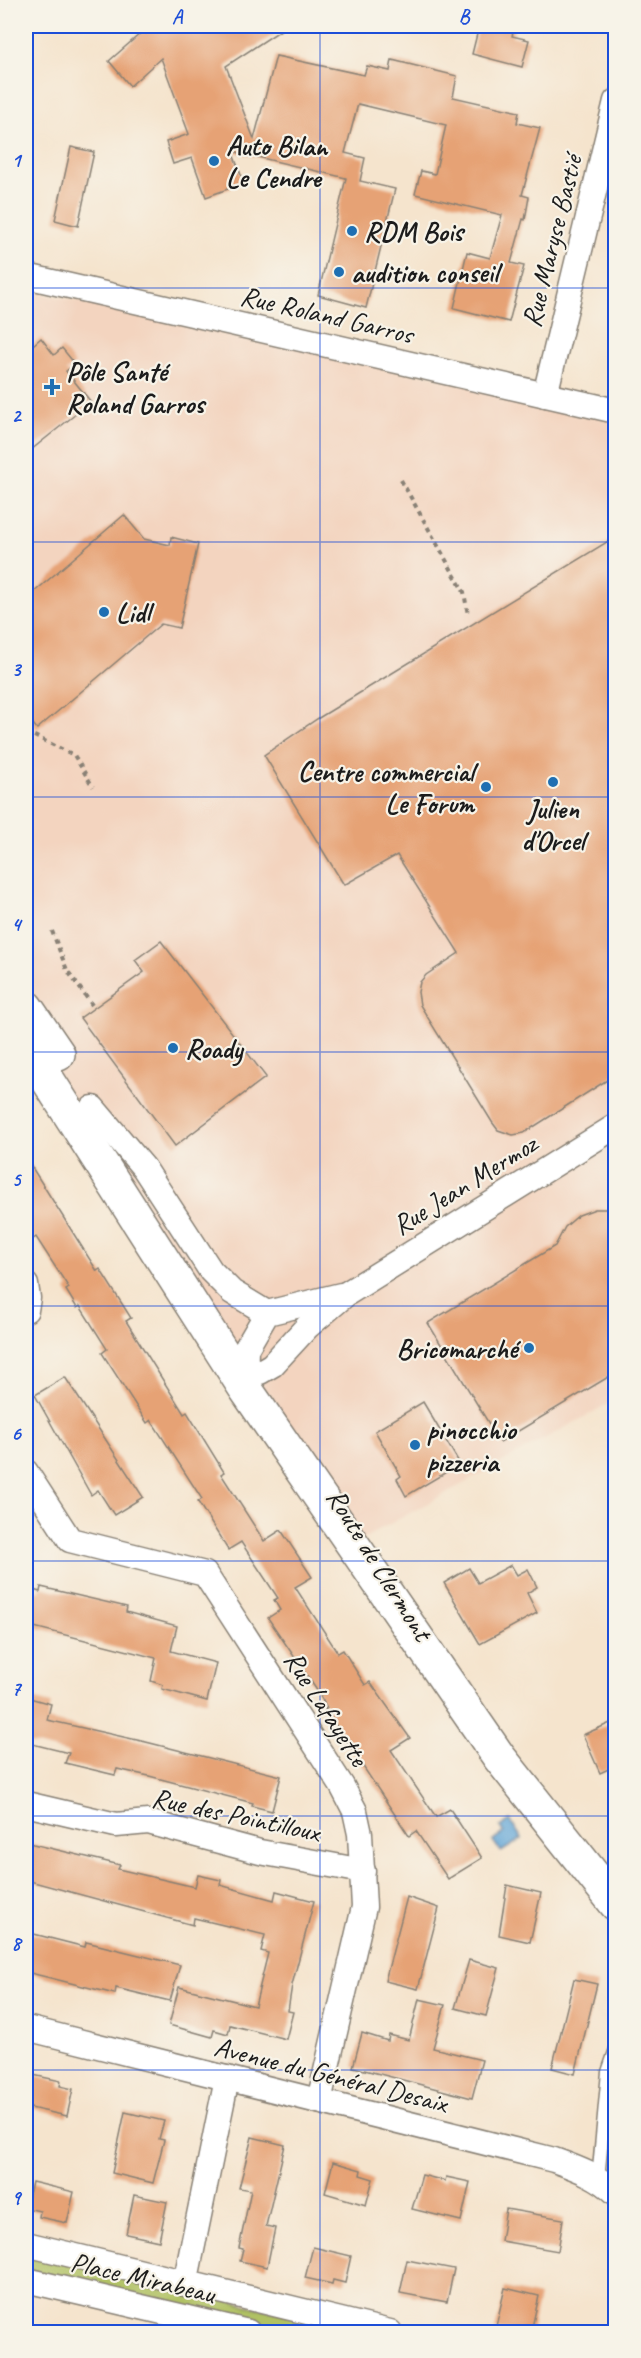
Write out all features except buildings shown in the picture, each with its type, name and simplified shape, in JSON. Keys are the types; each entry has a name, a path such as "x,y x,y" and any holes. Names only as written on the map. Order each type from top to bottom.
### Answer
{"main road":[{"name":"Route de Clermont","path":"26,1007 93,1108 245,1368"},
{"name":"Route de Clermont","path":"26,1040 44,1074 245,1368 500,1757 615,1904"}],"street":[{"name":"Rue Maryse Bastié","path":"545,395 615,101"},
{"name":"Rue Roland Garros","path":"26,276 615,411"},
{"name":"Route de Clermont","path":"93,1108 144,1168 211,1271 232,1292 267,1312"},
{"name":"Rue Jean Mermoz","path":"245,1368 272,1365 307,1327 346,1294 615,1126"},
{"path":"26,1285 28,1298 26,1310"},
{"name":"Rue Jean Mermoz","path":"267,1312 346,1294"},
{"path":"245,1368 267,1312"},
{"name":"Rue Lafayette","path":"26,1472 70,1540 205,1574 342,1786 355,1811 360,1834 364,1907 319,2101"},
{"name":"Rue des Pointilloux","path":"26,1804 116,1825 148,1822 260,1852 363,1871"},
{"name":"Avenue du Général Desaix","path":"26,2028 554,2160 607,2186"},
{"name":"Place Mirabeau","path":"185,2284 227,2078"},
{"name":"Place Mirabeau","path":"26,2244 390,2332"},
{"name":"Place Mirabeau","path":"26,2280 248,2332"}],"lane":[{"path":"607,2186 608,2072 615,2049"}],"path":[{"path":"401,480 464,591 468,615"},
{"path":"26,732 74,755 93,787"},
{"path":"52,931 67,970 92,1005"}],"shaded area":[{"path":"26,290 615,415 615,1400 348,1547 26,1079"}],"green space":[{"path":"26,2252 360,2332 293,2332 26,2270"}],"water":[{"path":"510,1820 522,1839 501,1852 493,1841 504,1833 500,1827"}],"place":[{"name":"Auto Bilan Le Cendre","path":"214,161"},
{"name":"RDM Bois","path":"352,231"},
{"name":"audition conseil","path":"339,272"},
{"name":"Pôle Santé Roland Garros","path":"52,387"},
{"name":"Lidl","path":"104,612"},
{"name":"Julien d'Orcel","path":"553,782"},
{"name":"Centre commercial Le Forum","path":"486,787"},
{"name":"Roady","path":"173,1048"},
{"name":"Bricomarché","path":"529,1348"},
{"name":"pinocchio pizzeria","path":"415,1445"}]}
